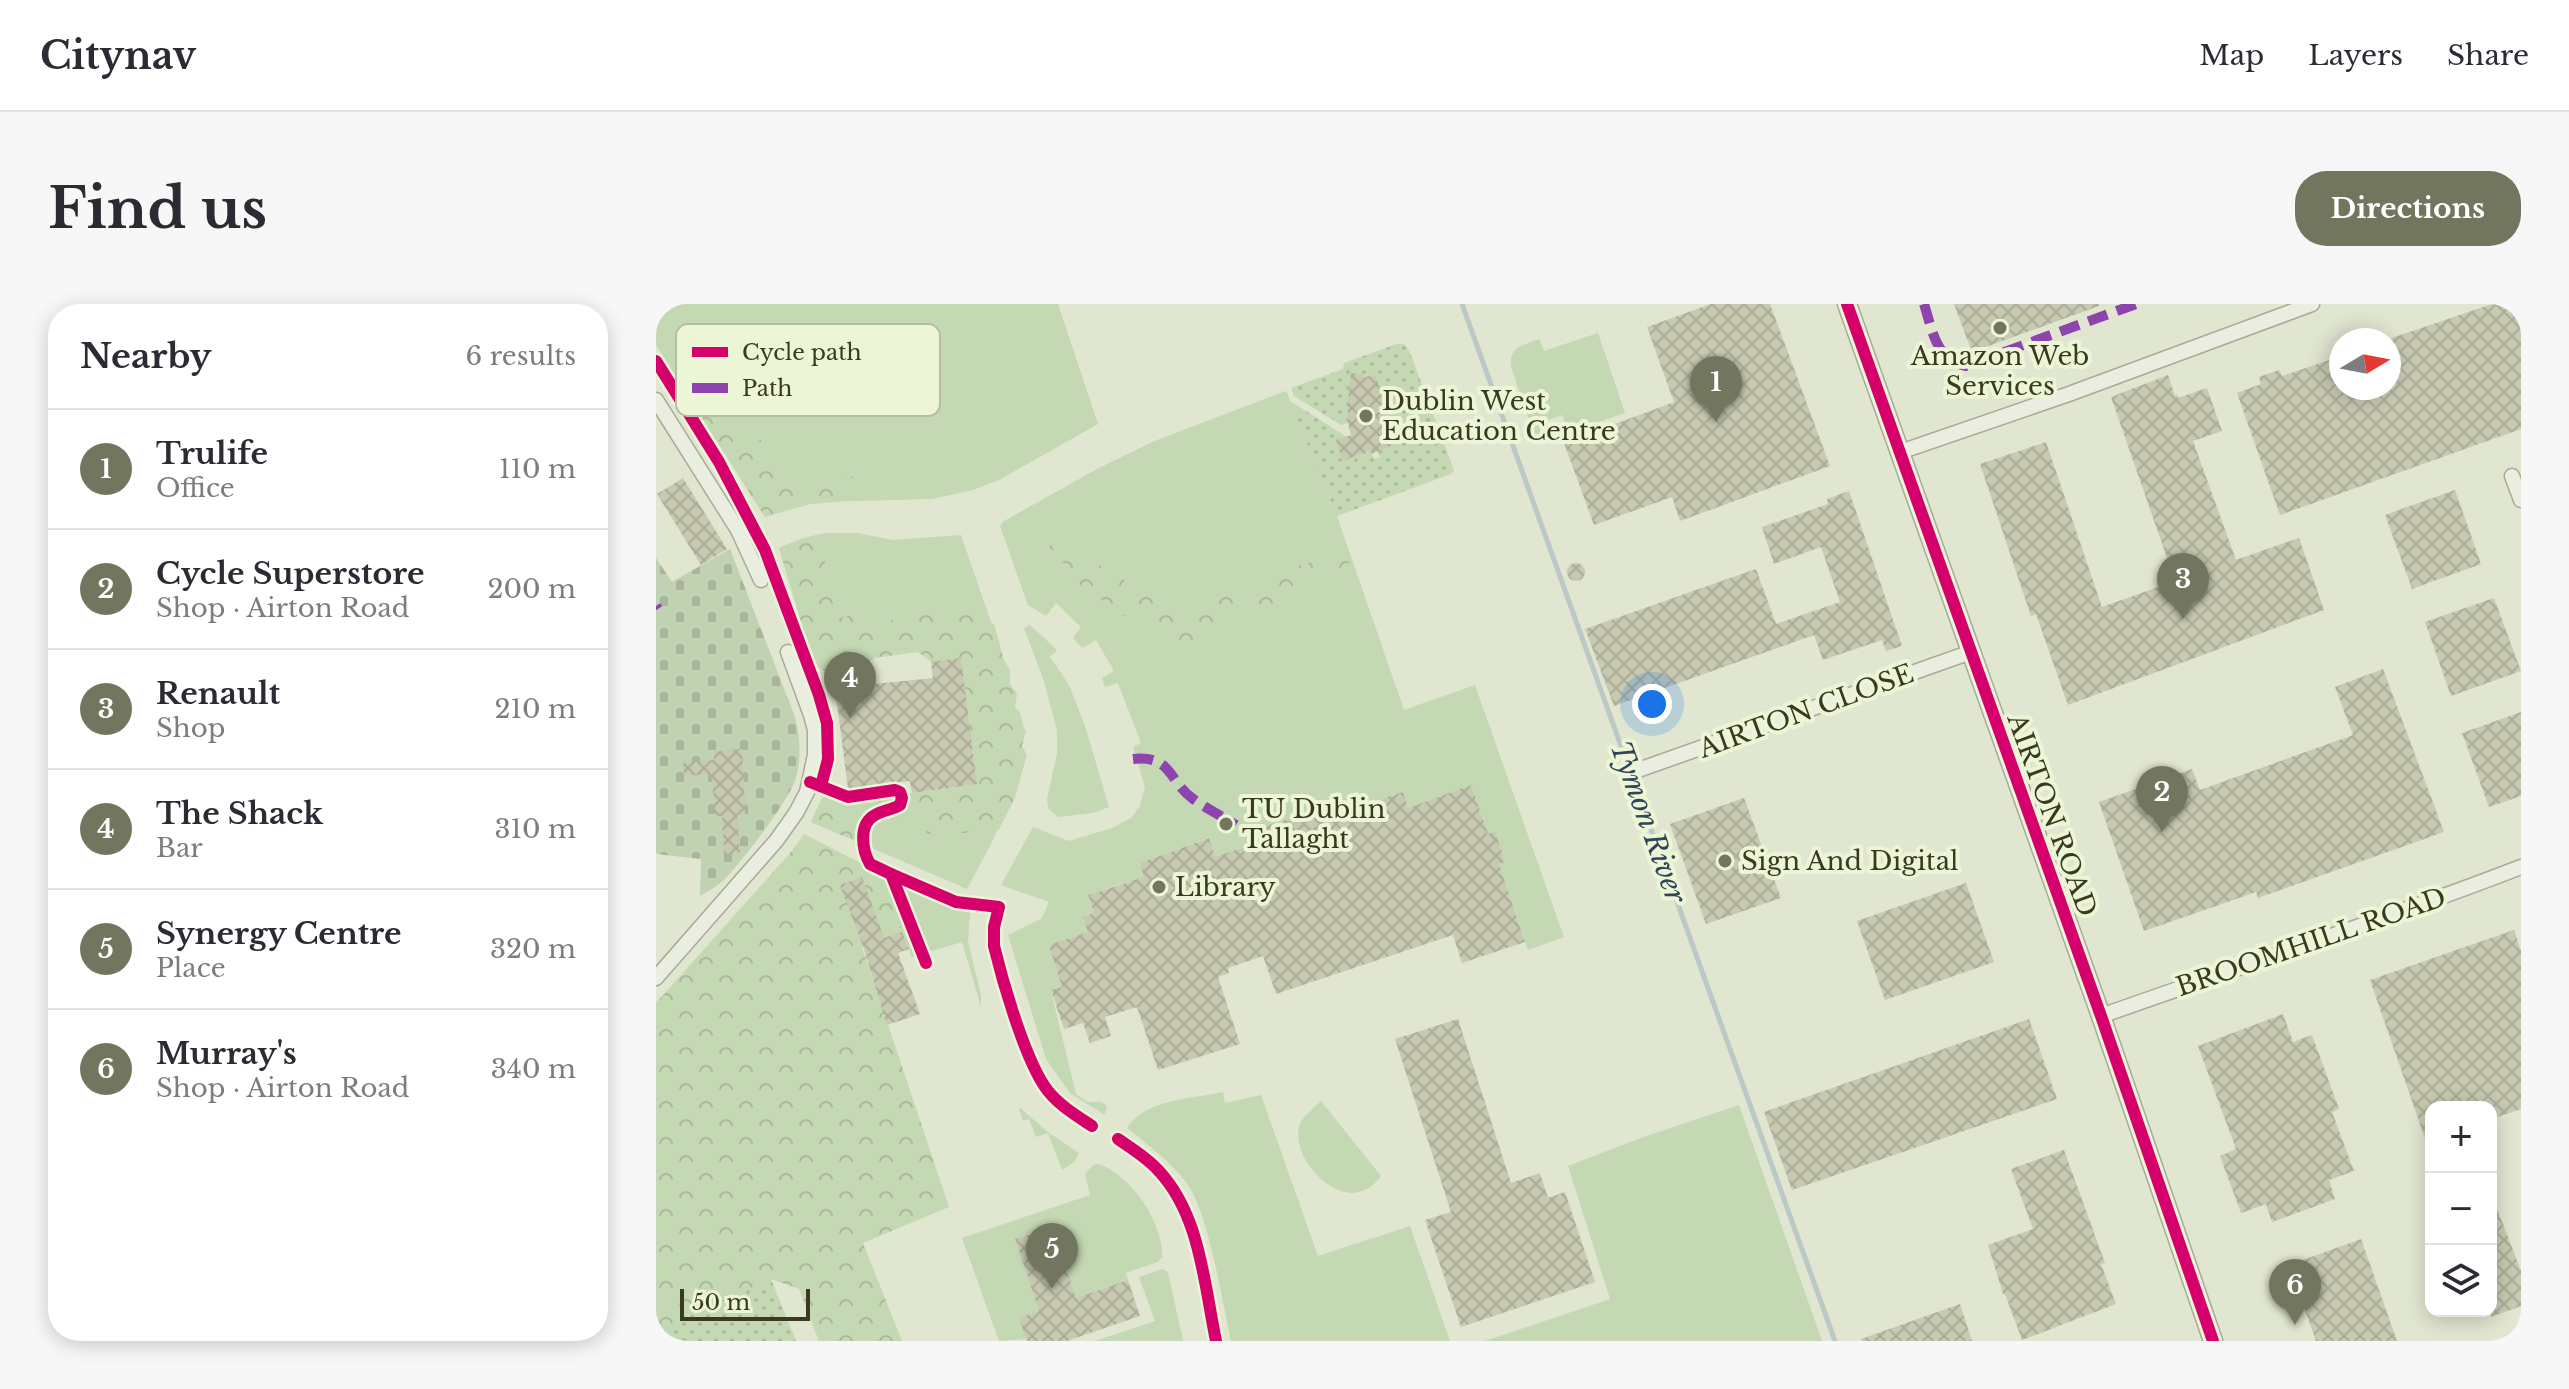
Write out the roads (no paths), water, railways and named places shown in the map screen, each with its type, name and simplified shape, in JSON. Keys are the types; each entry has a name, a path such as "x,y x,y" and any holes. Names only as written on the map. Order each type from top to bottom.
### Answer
{"street":[{"name":"AIRTON ROAD","path":"1847,304 2101,1016 2213,1341"},
{"path":"1900,452 2069,394 2312,304"},
{"path":"656,400 731,518 761,580"},
{"path":"2512,476 2521,500"},
{"path":"656,978 776,841 807,792 815,755 815,730 788,652"},
{"name":"AIRTON CLOSE","path":"1641,769 1971,652"},
{"name":"BROOMHILL ROAD","path":"2101,1016 2521,867"}],"waterway":[{"name":"Tymon River","path":"1462,304 1835,1341"}],"place":[{"name":"Amazon Web Services","path":"2000,328"},
{"name":"Dublin West Education Centre","path":"1366,416"},
{"name":"Trulife","path":"1716,422"},
{"name":"Renault","path":"2183,619"},
{"name":"The Shack","path":"850,718"},
{"name":"TU Dublin Tallaght","path":"1226,824"},
{"name":"Cycle Superstore","path":"2162,832"},
{"name":"Sign And Digital","path":"1725,861"},
{"name":"Library","path":"1159,887"},
{"name":"Synergy Centre","path":"1052,1289"},
{"name":"Murray's","path":"2295,1325"}]}
